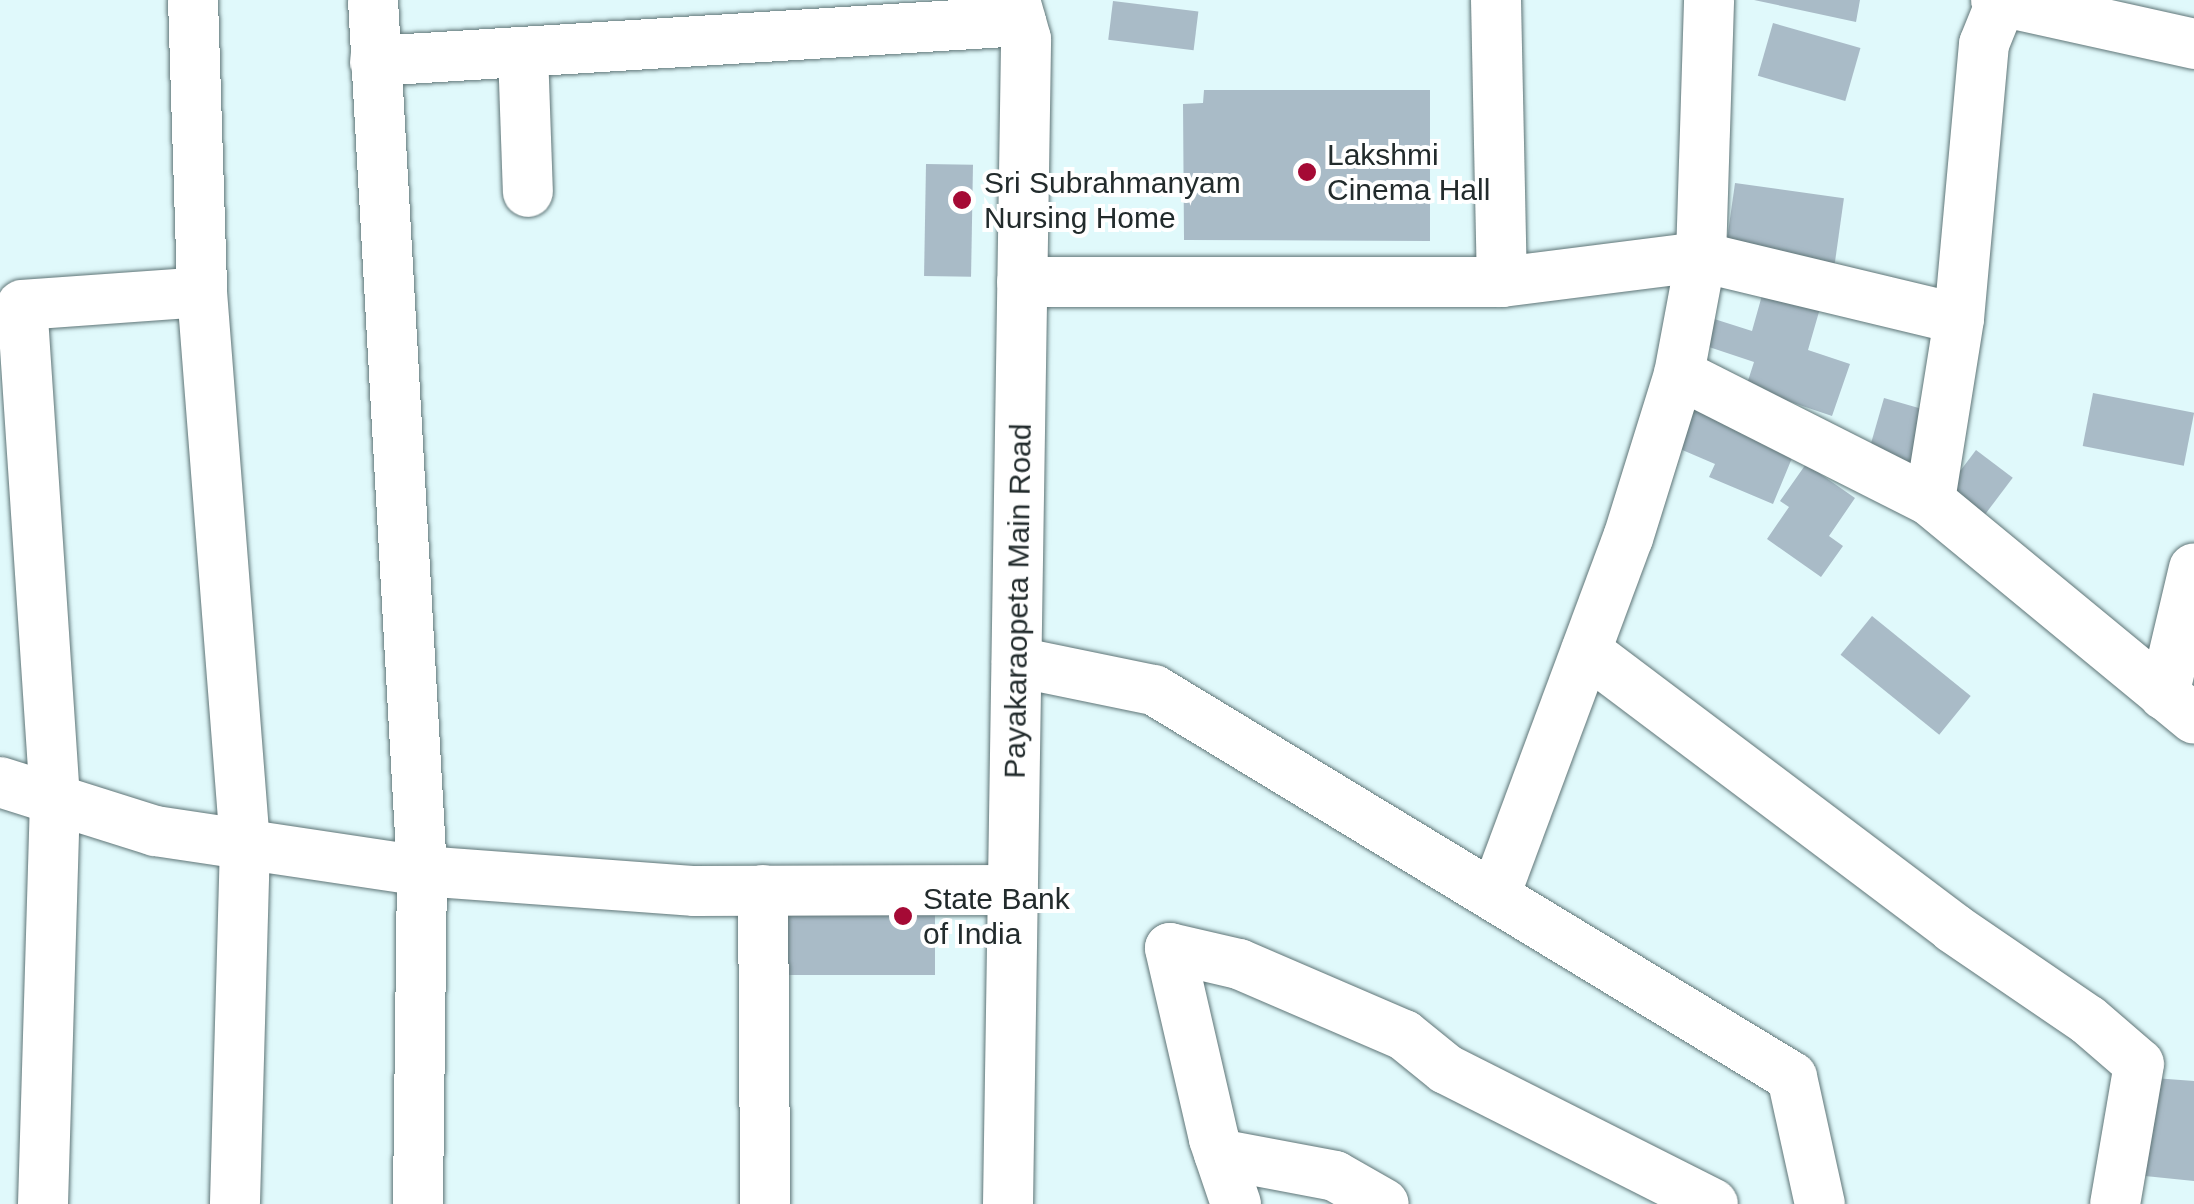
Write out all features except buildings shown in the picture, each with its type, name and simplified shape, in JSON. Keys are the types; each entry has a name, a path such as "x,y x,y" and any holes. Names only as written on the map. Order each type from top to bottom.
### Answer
{"street":[{"path":"193,0 202,292 245,844 235,1204"},
{"path":"373,0 422,870 418,1204"},
{"path":"1496,0 1502,282"},
{"path":"1496,895 1586,651 1679,374 1701,256 1708,0"},
{"path":"1930,501 1959,319 1984,44 1999,1 2194,44"},
{"path":"375,61 1018,10"},
{"name":"Payakaraopeta Main Road","path":"1008,1204 1026,39 1018,10"},
{"path":"522,52 528,192"},
{"path":"1022,282 1502,282 1701,256 1959,319"},
{"path":"43,1204 55,799 22,305 202,292"},
{"path":"1679,374 1930,501 2179,707"},
{"path":"2179,707 2194,568"},
{"path":"1586,651 1953,928 2088,1020 2139,1064 2115,1204"},
{"path":"1017,662 1154,690 1792,1076 1820,1204"},
{"path":"0,782 155,831 422,870 763,890 1013,890"},
{"path":"763,890 765,1204"},
{"path":"1236,1204 1219,1154 1170,948 1239,964 1404,1035 1446,1069 1713,1204"},
{"path":"1219,1154 1336,1176 1384,1204"}],"place":[{"name":"Lakshmi Cinema Hall","path":"1307,172"},
{"name":"Sri Subrahmanyam Nursing Home","path":"962,200"},
{"name":"State Bank of India","path":"903,916"}]}
